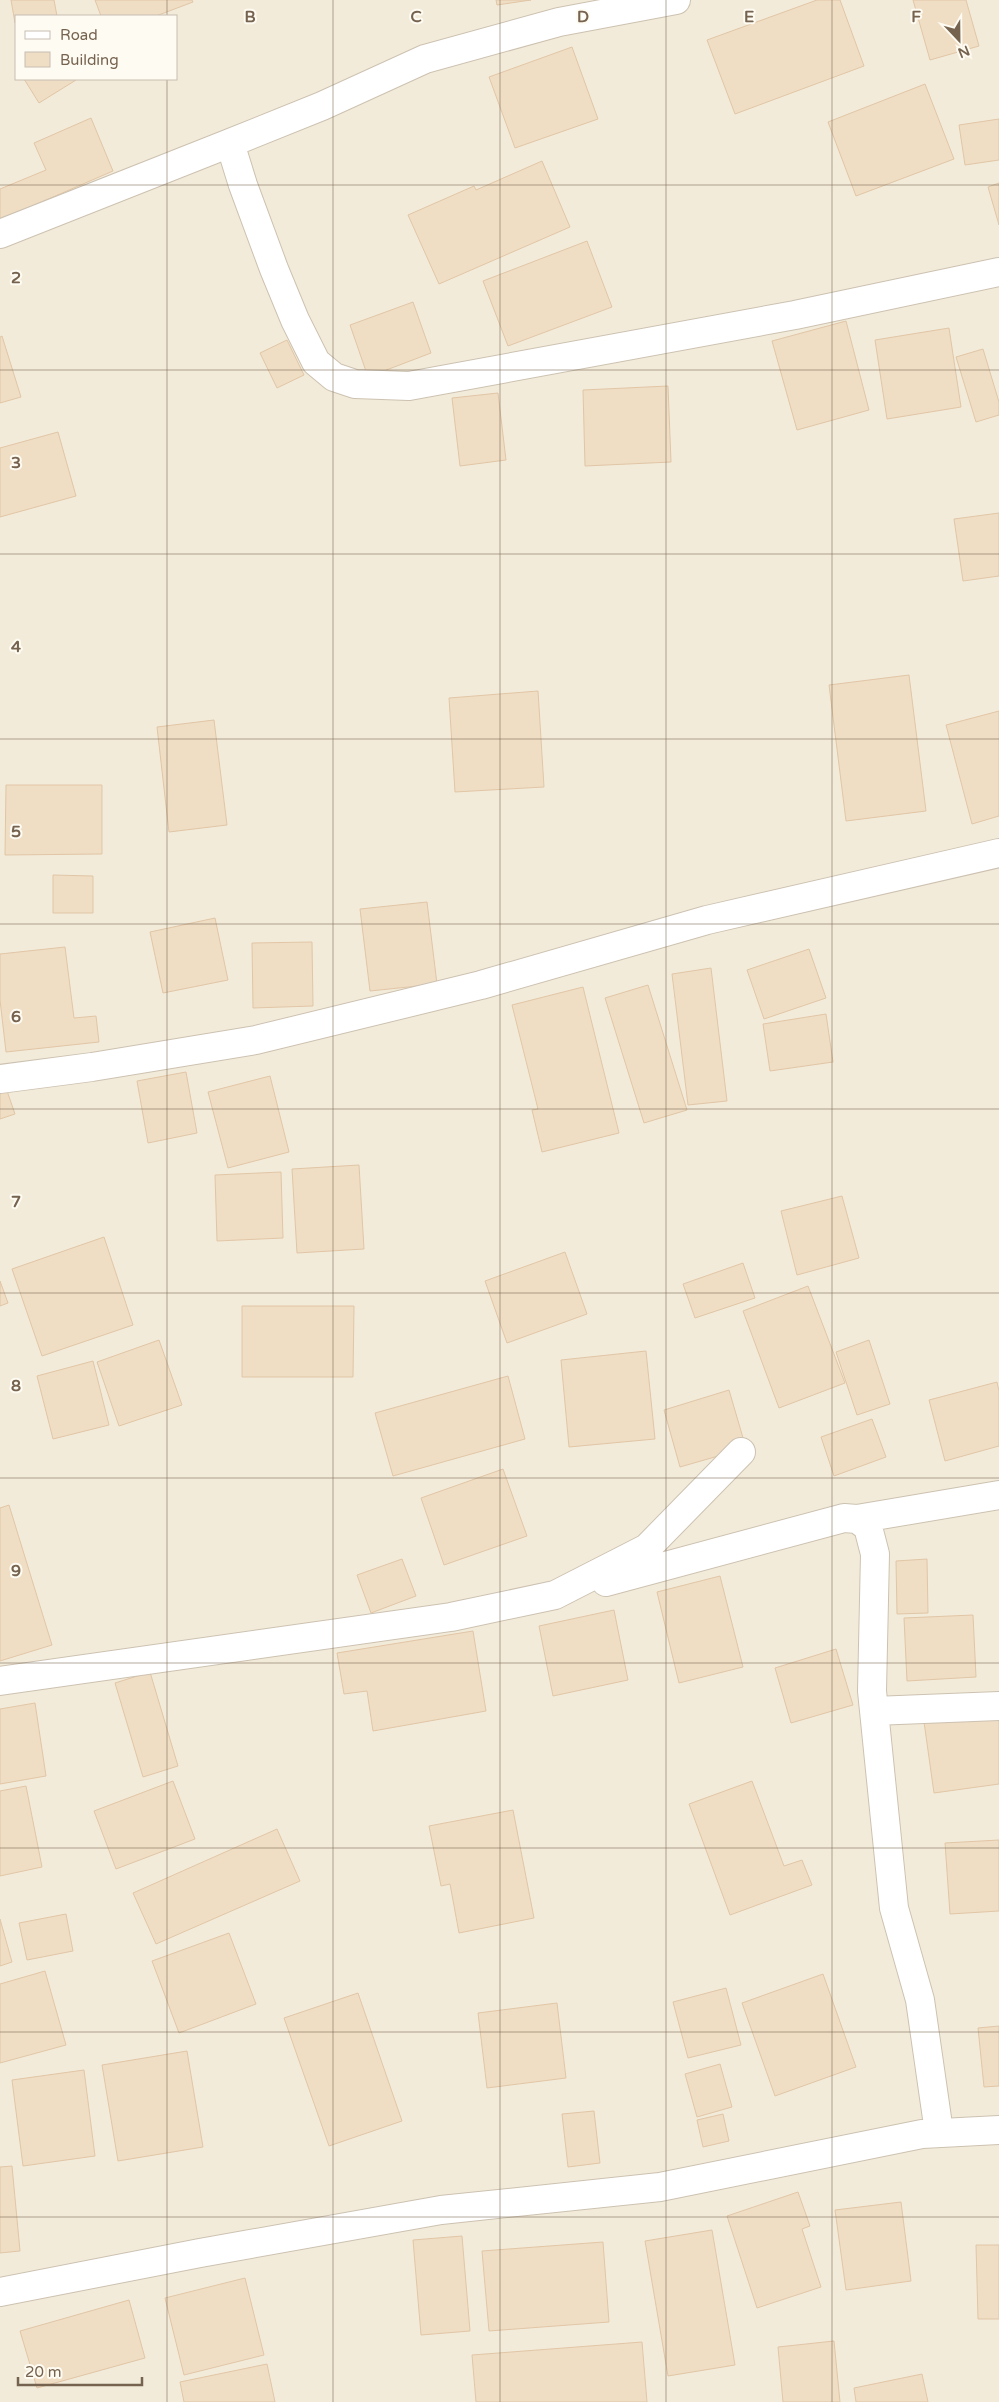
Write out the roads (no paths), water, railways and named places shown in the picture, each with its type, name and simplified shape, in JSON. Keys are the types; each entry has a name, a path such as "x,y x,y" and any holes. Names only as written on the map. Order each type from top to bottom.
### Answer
{"street":[{"path":"0,234 322,106 425,59 559,22 676,0"},
{"path":"230,143 243,185 274,269 295,320 316,362 334,377 355,384 409,386 786,317 999,272"},
{"path":"0,1079 92,1067 256,1040 481,985 707,920 999,853"},
{"path":"555,1595 647,1548 741,1452"},
{"path":"0,1681 451,1617 555,1595 844,1518 857,1519 999,1495"},
{"path":"857,1519 868,1527 875,1554 872,1691 894,1908 920,2000 939,2132"},
{"path":"874,1711 999,1706"},
{"path":"0,2292 200,2252 441,2210 660,2188 939,2132 999,2130"}]}
